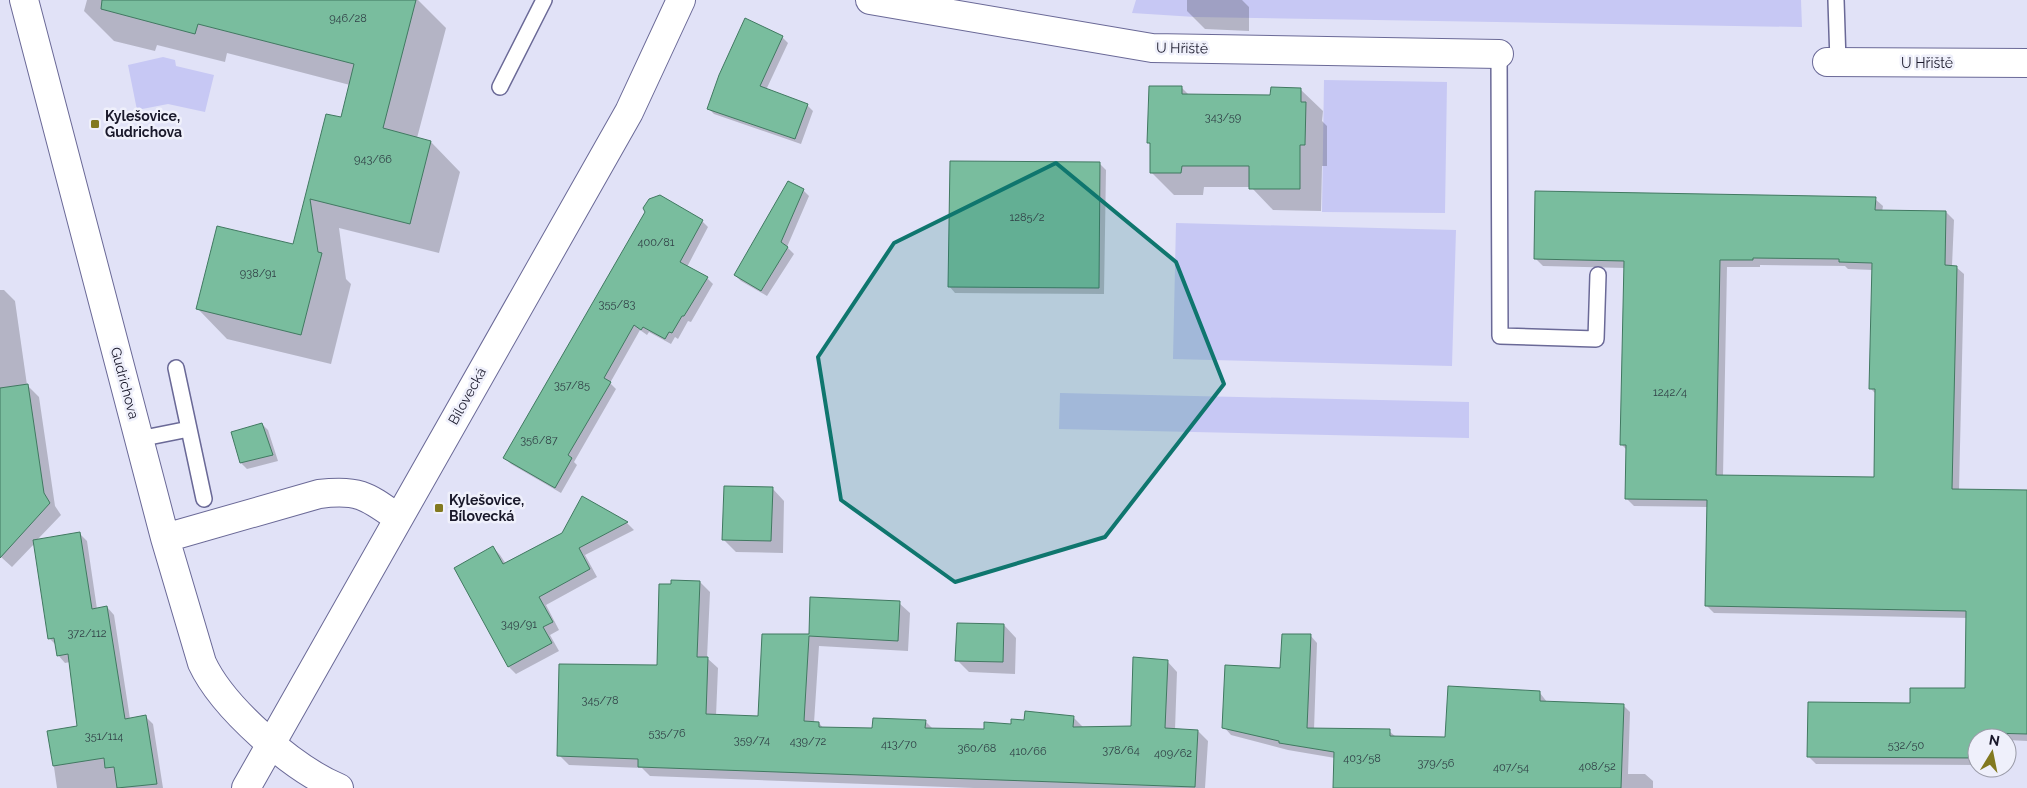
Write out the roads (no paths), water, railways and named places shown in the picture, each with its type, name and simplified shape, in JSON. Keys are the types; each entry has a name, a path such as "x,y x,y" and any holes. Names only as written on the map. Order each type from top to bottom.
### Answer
{"street":[{"name":"Gudrichova","path":"24,0 165,538 196,647 208,676 237,712 311,774 339,788"},
{"name":"Bílovecká","path":"246,788 628,112 681,0"},
{"name":"U Hřiště","path":"870,0 1152,48 1499,54"},
{"name":"U Hřiště","path":"1832,62 2027,63"},
{"path":"165,538 319,494 334,492 346,491 372,500 398,518"}],"lane":[{"path":"500,87 544,0"},
{"path":"1832,62 1836,0"},
{"path":"1499,54 1500,336 1596,340 1598,275"},
{"path":"176,368 204,499"},
{"path":"139,439 189,429"}],"place":[{"name":"Kylešovice, Gudrichova","path":"95,124"},
{"name":"Kylešovice, Bílovecká","path":"439,508"}]}
